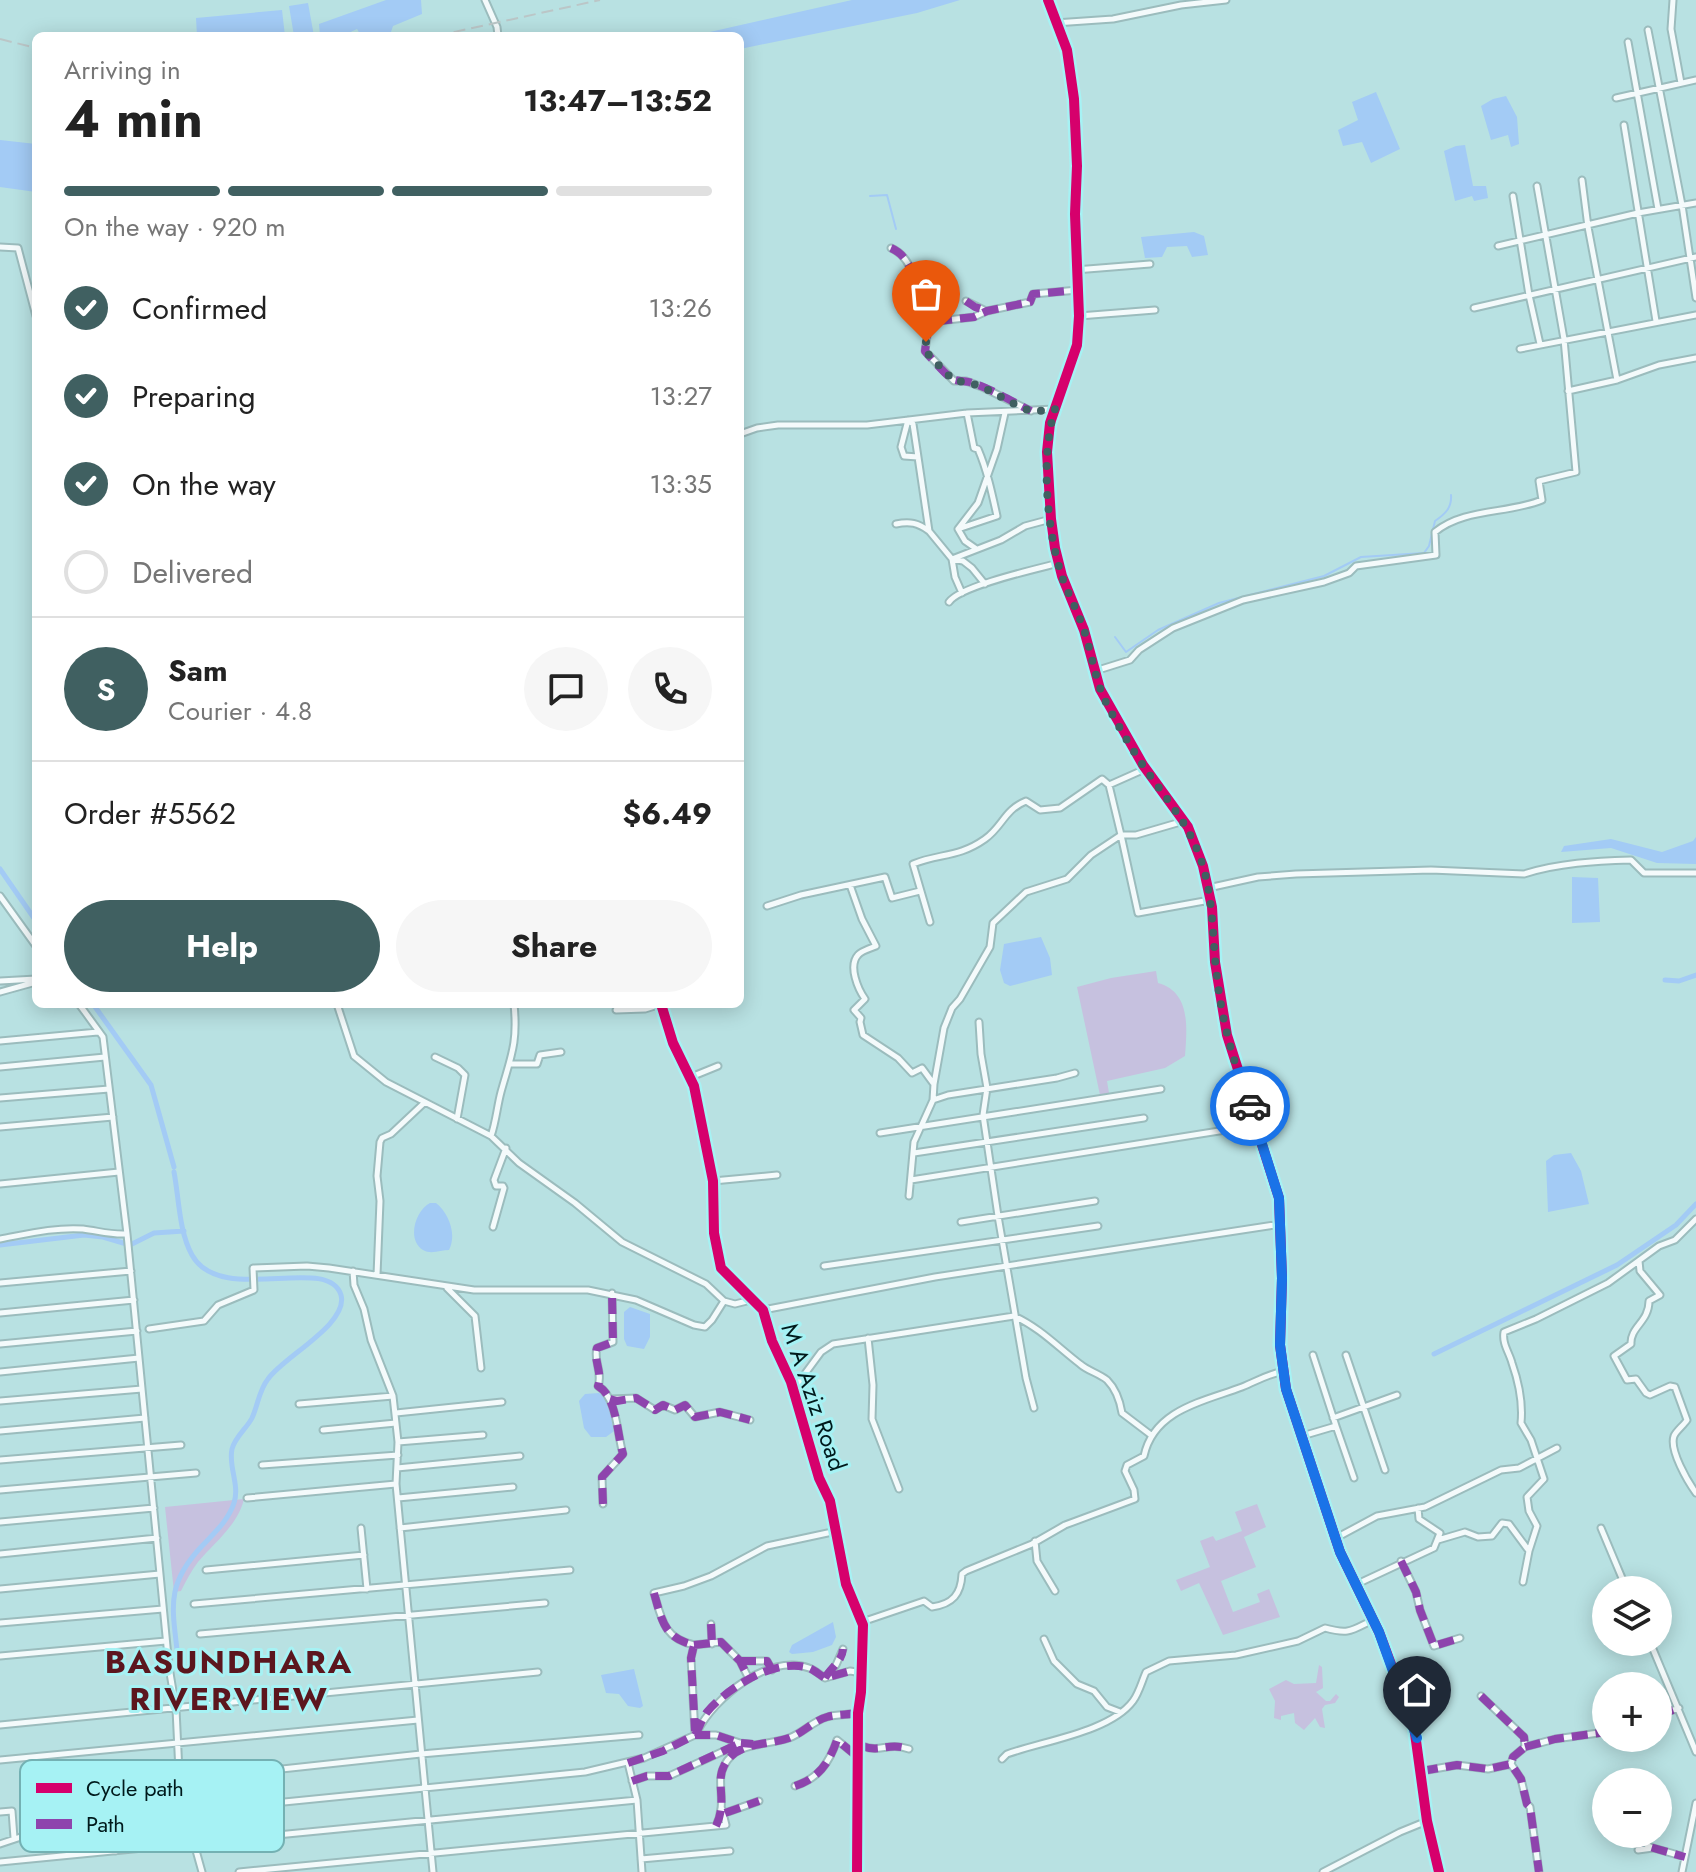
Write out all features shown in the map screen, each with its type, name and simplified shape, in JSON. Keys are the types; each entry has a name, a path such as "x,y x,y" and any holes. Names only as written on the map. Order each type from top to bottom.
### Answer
{"street":[{"path":"485,0 498,32"},
{"path":"1048,0 1067,50 1074,99 1077,166 1077,345 1055,409 1047,452 1051,519 1059,563 1109,709 1145,769 1184,821 1208,888 1215,962 1227,1035 1279,1198 1280,1345 1286,1389 1336,1538 1410,1714 1417,1738 1427,1821 1439,1872"},
{"path":"1055,23 1113,19 1181,5 1226,0"},
{"path":"1673,0 1671,29 1681,83"},
{"path":"1648,30 1692,257 1696,298"},
{"path":"1628,42 1658,209"},
{"path":"1616,98 1696,80"},
{"path":"1624,125 1656,321"},
{"path":"1582,180 1617,380"},
{"path":"1095,671 1130,660 1139,650 1173,628 1243,600 1324,582 1349,573 1356,566 1436,555 1435,532 1449,520 1523,508 1542,500 1539,481 1576,472 1564,339 1537,186"},
{"path":"1513,196 1540,344"},
{"path":"1498,246 1638,213 1696,203"},
{"path":"0,247 18,248 32,301"},
{"path":"891,248 904,257 918,291 917,312 929,322 974,317 987,311 1030,302 1033,294 1078,290"},
{"path":"1474,308 1692,257"},
{"path":"1075,270 1150,264"},
{"path":"966,301 987,311"},
{"path":"1079,316 1155,310"},
{"path":"1520,349 1696,315"},
{"path":"929,322 925,351 948,376 954,381 966,381 982,387 1031,411"},
{"path":"1568,391 1617,380 1659,365 1696,358"},
{"path":"744,433 778,425 867,425 967,413 1055,409"},
{"path":"958,529 997,516 991,485 978,449 974,448 967,413"},
{"path":"958,529 978,503 997,449 1005,413"},
{"path":"908,420 913,424 929,531"},
{"path":"908,420 901,447 904,456 918,457"},
{"path":"952,559 1001,540 1025,526 1051,519"},
{"path":"896,524 919,523 929,531 952,559 962,593"},
{"path":"958,529 965,541 976,549"},
{"path":"952,559 963,561 985,584"},
{"path":"949,602 953,597 985,584 1059,563"},
{"path":"1109,785 1145,769"},
{"path":"930,922 913,864 958,854 970,848 999,827 1007,812 1017,805 1026,801 1040,810 1060,808 1102,779 1109,785 1138,913 1210,900"},
{"path":"909,1196 914,1142 933,1100 948,1016 990,947 993,923 1026,892 1067,879 1091,855 1121,835 1136,835 1184,821"},
{"path":"1208,888 1258,877 1296,874 1431,870 1524,874 1538,869 1631,860 1644,873 1696,873"},
{"path":"767,906 801,895 885,877 892,898 920,891"},
{"path":"850,885 876,946 858,954 855,959 857,985 865,999 854,1010 861,1018 863,1035 898,1058 908,1071 912,1073 922,1068 934,1084"},
{"path":"0,896 32,940"},
{"path":"0,981 32,980"},
{"path":"0,992 32,981"},
{"path":"82,1008 103,1037 131,1271 166,1641 176,1709 178,1760"},
{"path":"338,1008 350,1047 359,1062 396,1088 491,1136 519,1163 545,1179 622,1242 706,1284 724,1301 735,1304 751,1300"},
{"path":"491,1136 501,1093 512,1064 514,1008"},
{"path":"616,1010 648,1008"},
{"name":"M A Aziz Road","path":"662,1008 673,1043 691,1077 713,1181 714,1233 721,1268 763,1310 793,1390 819,1478 830,1501 846,1584 862,1622 857,1872"},
{"path":"979,1022 987,1088 983,1115 1014,1316 1034,1408"},
{"path":"0,1041 99,1032"},
{"path":"512,1064 537,1064 540,1055 561,1052"},
{"path":"0,1067 105,1057"},
{"path":"435,1057 458,1068 465,1075 457,1119"},
{"path":"691,1077 718,1066"},
{"path":"933,1100 1075,1073"},
{"path":"0,1098 109,1089"},
{"path":"880,1133 1161,1089"},
{"path":"377,1275 380,1142 424,1103"},
{"path":"0,1127 113,1117"},
{"path":"914,1153 1144,1118"},
{"path":"911,1180 1257,1125"},
{"path":"493,1227 504,1188 496,1186 494,1180 506,1148"},
{"path":"0,1184 119,1172"},
{"path":"713,1181 777,1175"},
{"path":"961,1222 1095,1201"},
{"path":"1523,1582 1537,1526 1529,1511 1527,1497 1544,1479 1531,1440 1521,1423 1523,1411 1520,1394 1504,1343 1504,1332 1608,1283 1659,1246 1675,1240 1696,1219"},
{"path":"763,1310 1007,1266 1281,1224"},
{"path":"824,1266 1098,1226"},
{"path":"0,1239 60,1229 127,1234"},
{"path":"1639,1261 1640,1271 1660,1295 1649,1301 1647,1318 1633,1333 1631,1344 1614,1356 1627,1380 1636,1379 1646,1393 1650,1395 1670,1386 1675,1387 1687,1420 1674,1436 1674,1448 1686,1480 1696,1493"},
{"path":"149,1329 204,1321 218,1305 254,1290 253,1268 307,1266 446,1287 612,1293 705,1327 724,1301"},
{"path":"0,1283 131,1271"},
{"path":"353,1271 354,1285 393,1396 396,1413 396,1484 433,1872"},
{"path":"446,1287 475,1316 481,1368"},
{"path":"612,1293 613,1342 597,1348 595,1352 600,1376 598,1386 610,1399 636,1398 655,1410 663,1405 675,1410 685,1405 695,1417 720,1412 750,1420"},
{"path":"0,1313 134,1300"},
{"path":"793,1390 821,1352 833,1344 1014,1316 1109,1382 1120,1399 1122,1413 1151,1435"},
{"path":"0,1344 137,1331"},
{"path":"868,1338 873,1385 872,1419 899,1489"},
{"path":"1313,1355 1354,1478"},
{"path":"1346,1355 1385,1470"},
{"path":"0,1372 139,1358"},
{"path":"862,1622 924,1601 932,1607 943,1606 955,1600 962,1574 1065,1525 1135,1499 1125,1471 1127,1465 1144,1456 1151,1435 1177,1411 1212,1395 1284,1371"},
{"path":"0,1401 142,1389"},
{"path":"1333,1418 1397,1395"},
{"path":"299,1404 393,1396"},
{"path":"603,1504 602,1477 623,1454 620,1429 613,1417 610,1399"},
{"path":"396,1413 502,1402"},
{"path":"0,1431 145,1418"},
{"path":"323,1430 396,1423"},
{"path":"1302,1436 1336,1426"},
{"path":"398,1442 483,1435"},
{"path":"0,1460 181,1445"},
{"path":"1336,1538 1377,1516 1418,1508 1501,1470 1519,1468 1557,1448"},
{"path":"262,1465 398,1455"},
{"path":"397,1468 520,1456"},
{"path":"0,1490 196,1473"},
{"path":"247,1498 396,1484"},
{"path":"398,1498 513,1487"},
{"path":"0,1522 154,1508"},
{"path":"1355,1585 1434,1548 1440,1533 1419,1519 1418,1508"},
{"path":"400,1528 566,1510"},
{"path":"1438,1540 1465,1532 1478,1537 1492,1536 1502,1523 1509,1524 1521,1536 1529,1551"},
{"path":"361,1528 367,1589"},
{"path":"1601,1528 1621,1576"},
{"path":"749,1679 740,1661 721,1642 694,1645 680,1642 666,1631 654,1593 711,1576 767,1546 837,1531"},
{"path":"0,1554 157,1538"},
{"path":"1035,1541 1037,1561 1055,1591"},
{"path":"206,1570 364,1555"},
{"path":"1401,1561 1416,1592 1434,1646 1460,1638"},
{"path":"194,1604 570,1570"},
{"path":"0,1589 160,1574"},
{"path":"200,1634 545,1603"},
{"path":"0,1623 163,1609"},
{"path":"1002,1759 1035,1743 1088,1729 1121,1712 1133,1701 1146,1672 1169,1661 1236,1655 1298,1641 1325,1628 1341,1633 1358,1630 1373,1620"},
{"path":"711,1624 712,1644"},
{"path":"1044,1639 1054,1661 1077,1684 1094,1691 1107,1707 1121,1712"},
{"path":"0,1656 166,1641"},
{"path":"694,1645 691,1658 695,1735"},
{"path":"825,1678 836,1665 843,1649"},
{"path":"1656,1656 1696,1752"},
{"path":"740,1661 767,1661 772,1670"},
{"path":"695,1735 707,1713 739,1683 772,1670 807,1667 825,1678 850,1671 862,1673"},
{"path":"0,1725 538,1672"},
{"path":"1481,1696 1524,1737 1525,1747"},
{"path":"1672,1710 1679,1708"},
{"path":"239,1872 726,1825 721,1770 730,1755 744,1747 800,1734 827,1717 858,1713"},
{"path":"0,1760 418,1720"},
{"path":"1539,1872 1530,1807 1521,1779 1511,1764 1513,1757 1525,1747 1592,1734"},
{"path":"284,1769 639,1735"},
{"path":"284,1802 585,1772 628,1763 663,1751 695,1735 716,1735 757,1745"},
{"path":"795,1786 819,1774 837,1740 859,1758"},
{"path":"632,1781 647,1776 669,1776 740,1743"},
{"path":"862,1746 873,1750 895,1744 909,1749"},
{"path":"628,1763 637,1800 641,1872"},
{"path":"1422,1771 1457,1765 1488,1769 1511,1764"},
{"path":"284,1834 637,1800"},
{"path":"724,1811 759,1801"},
{"path":"1682,1872 1696,1803"},
{"path":"0,1812 12,1811 14,1838"},
{"path":"1323,1872 1427,1821"},
{"path":"0,1844 20,1836"},
{"path":"1638,1850 1654,1848 1685,1857"},
{"path":"641,1859 730,1851"},
{"path":"0,1862 105,1852"},
{"path":"196,1852 202,1872"}],"shaded area":[{"path":"1156,971 1158,983 1169,988 1182,1003 1186,1023 1185,1056 1165,1068 1107,1081 1109,1093 1100,1095 1077,987"},
{"path":"244,1499 231,1525 198,1562 181,1591 174,1592 165,1507"},
{"path":"1257,1504 1266,1527 1244,1537 1256,1567 1221,1581 1233,1612 1260,1602 1257,1594 1269,1589 1280,1617 1223,1635 1199,1583 1181,1591 1176,1580 1210,1567 1200,1541 1213,1536 1216,1541 1242,1531 1235,1512"},
{"path":"1319,1665 1322,1667 1323,1688 1316,1692 1326,1701 1336,1694 1339,1697 1335,1703 1322,1709 1325,1728 1320,1727 1315,1718 1304,1730 1295,1723 1294,1713 1281,1716 1281,1720 1274,1718 1275,1701 1269,1689 1286,1680 1294,1684 1316,1683"}],"water":[{"path":"386,0 421,0 422,14 393,26 391,32 359,32 357,29 351,32 320,32 319,24"},
{"path":"852,0 960,0 917,13 744,48 744,32 710,32"},
{"path":"308,3 313,32 293,32 289,6"},
{"path":"282,10 285,32 197,32 196,18"},
{"path":"1376,92 1400,149 1371,163 1362,142 1343,146 1338,130 1358,120 1352,102"},
{"path":"1506,96 1517,117 1519,144 1511,147 1508,135 1491,140 1481,106"},
{"path":"0,140 32,144 32,191 0,187"},
{"path":"1465,145 1473,186 1486,186 1488,198 1474,201 1472,196 1455,201 1444,151"},
{"path":"1194,232 1204,236 1208,255 1192,257 1187,246 1167,247 1162,257 1145,258 1141,237"},
{"path":"1696,837 1696,864 1657,863 1611,848 1561,852 1564,846 1611,839 1662,852 1693,841"},
{"path":"1572,877 1598,878 1600,922 1572,923"},
{"path":"1041,937 1050,958 1052,975 1010,986 1004,983 1000,970 1004,944"},
{"path":"1571,1153 1581,1171 1589,1204 1548,1212 1546,1161 1554,1155"},
{"path":"430,1203 441,1207 448,1218 452,1231 449,1250 426,1251 415,1239 417,1218"},
{"path":"630,1307 650,1314 650,1337 644,1349 627,1346 624,1339 624,1312"},
{"path":"599,1393 607,1399 614,1431 606,1437 591,1437 584,1428 579,1401 585,1394"},
{"path":"833,1622 836,1637 832,1645 813,1652 789,1652 792,1645"},
{"path":"634,1669 643,1706 640,1708 628,1706 619,1694 606,1693 601,1675"}],"waterway":[{"path":"870,196 887,195 896,229"},
{"path":"1115,637 1126,652 1158,630 1219,603 1324,576 1361,557 1424,553 1429,546 1435,521 1447,510 1451,495"},
{"path":"0,869 32,915"},
{"path":"1665,980 1679,981 1696,975"},
{"path":"96,1008 151,1085 174,1167"},
{"path":"174,1172 184,1236 192,1255 206,1270 226,1277 248,1279 316,1278 332,1283 341,1295 341,1306 325,1329 268,1379 252,1418 234,1445 231,1462 235,1496 231,1509 190,1560 176,1586 173,1612 178,1659"},
{"path":"1434,1354 1617,1265 1676,1225 1696,1204"},
{"path":"0,1245 84,1235 130,1245 154,1233 184,1231"}],"railway":[{"path":"454,32 600,0"},
{"path":"0,39 32,47"}],"marked path":[{"path":"891,248 910,267 917,294 917,312 929,322 974,317 987,311 1030,302 1033,294 1078,290"},
{"path":"966,301 987,311"},
{"path":"929,322 925,351 949,376 985,388 1031,411"},
{"path":"603,1504 602,1477 623,1454 613,1407 598,1386 596,1357 597,1348 613,1342 612,1293"},
{"path":"610,1399 636,1398 655,1410 663,1405 675,1410 685,1405 695,1417 720,1412 750,1420"},
{"path":"1401,1561 1416,1592 1434,1646 1460,1638"},
{"path":"654,1593 662,1620 670,1633 694,1645 691,1658 695,1731"},
{"path":"711,1624 712,1644"},
{"path":"694,1645 721,1642 740,1661 749,1679"},
{"path":"825,1678 843,1649"},
{"path":"740,1661 767,1661 772,1670"},
{"path":"695,1735 705,1715 727,1693 767,1671 796,1666 809,1668 825,1678 850,1671 862,1673"},
{"path":"1481,1696 1524,1737 1525,1747 1513,1757 1511,1764"},
{"path":"1672,1710 1679,1708"},
{"path":"716,1826 721,1808 722,1772 736,1752 789,1738 827,1717 858,1713"},
{"path":"1525,1747 1592,1734"},
{"path":"628,1763 663,1751 695,1735 716,1735 753,1744"},
{"path":"795,1786 811,1779 822,1769 837,1740 859,1758"},
{"path":"632,1781 647,1776 669,1776 736,1745"},
{"path":"862,1746 909,1749"},
{"path":"1422,1771 1457,1765 1488,1769 1511,1764 1521,1779 1530,1807 1539,1872"},
{"path":"725,1813 759,1801"},
{"path":"1654,1848 1685,1857"}],"cycle path":[{"path":"1048,0 1067,50 1074,99 1079,316 1077,345 1050,423 1047,452 1055,548 1062,576 1084,630 1100,689 1143,765 1188,827 1203,866 1212,907 1215,962 1227,1035 1279,1198 1282,1278 1280,1345 1286,1389 1340,1552 1379,1632 1414,1726 1427,1821 1439,1872"},
{"path":"662,1008 673,1043 694,1086 713,1181 714,1233 721,1268 763,1310 772,1341 791,1382 819,1478 830,1501 846,1584 863,1625 858,1713 857,1872"}],"way so far":[{"path":"926,342 925,351 954,381 966,381 982,387 1031,411 1055,409 1047,452 1051,519 1062,576 1084,630 1100,689 1109,709 1159,789 1188,827 1203,866 1212,907 1219,995 1234,1064 1250,1106"}],"district":[{"name":"BASUNDHARA RIVERVIEW","path":"229,1680"}],"route":[{"path":"1250,1106 1279,1198 1282,1278 1280,1345 1286,1389 1340,1552 1379,1632 1417,1738"}]}
